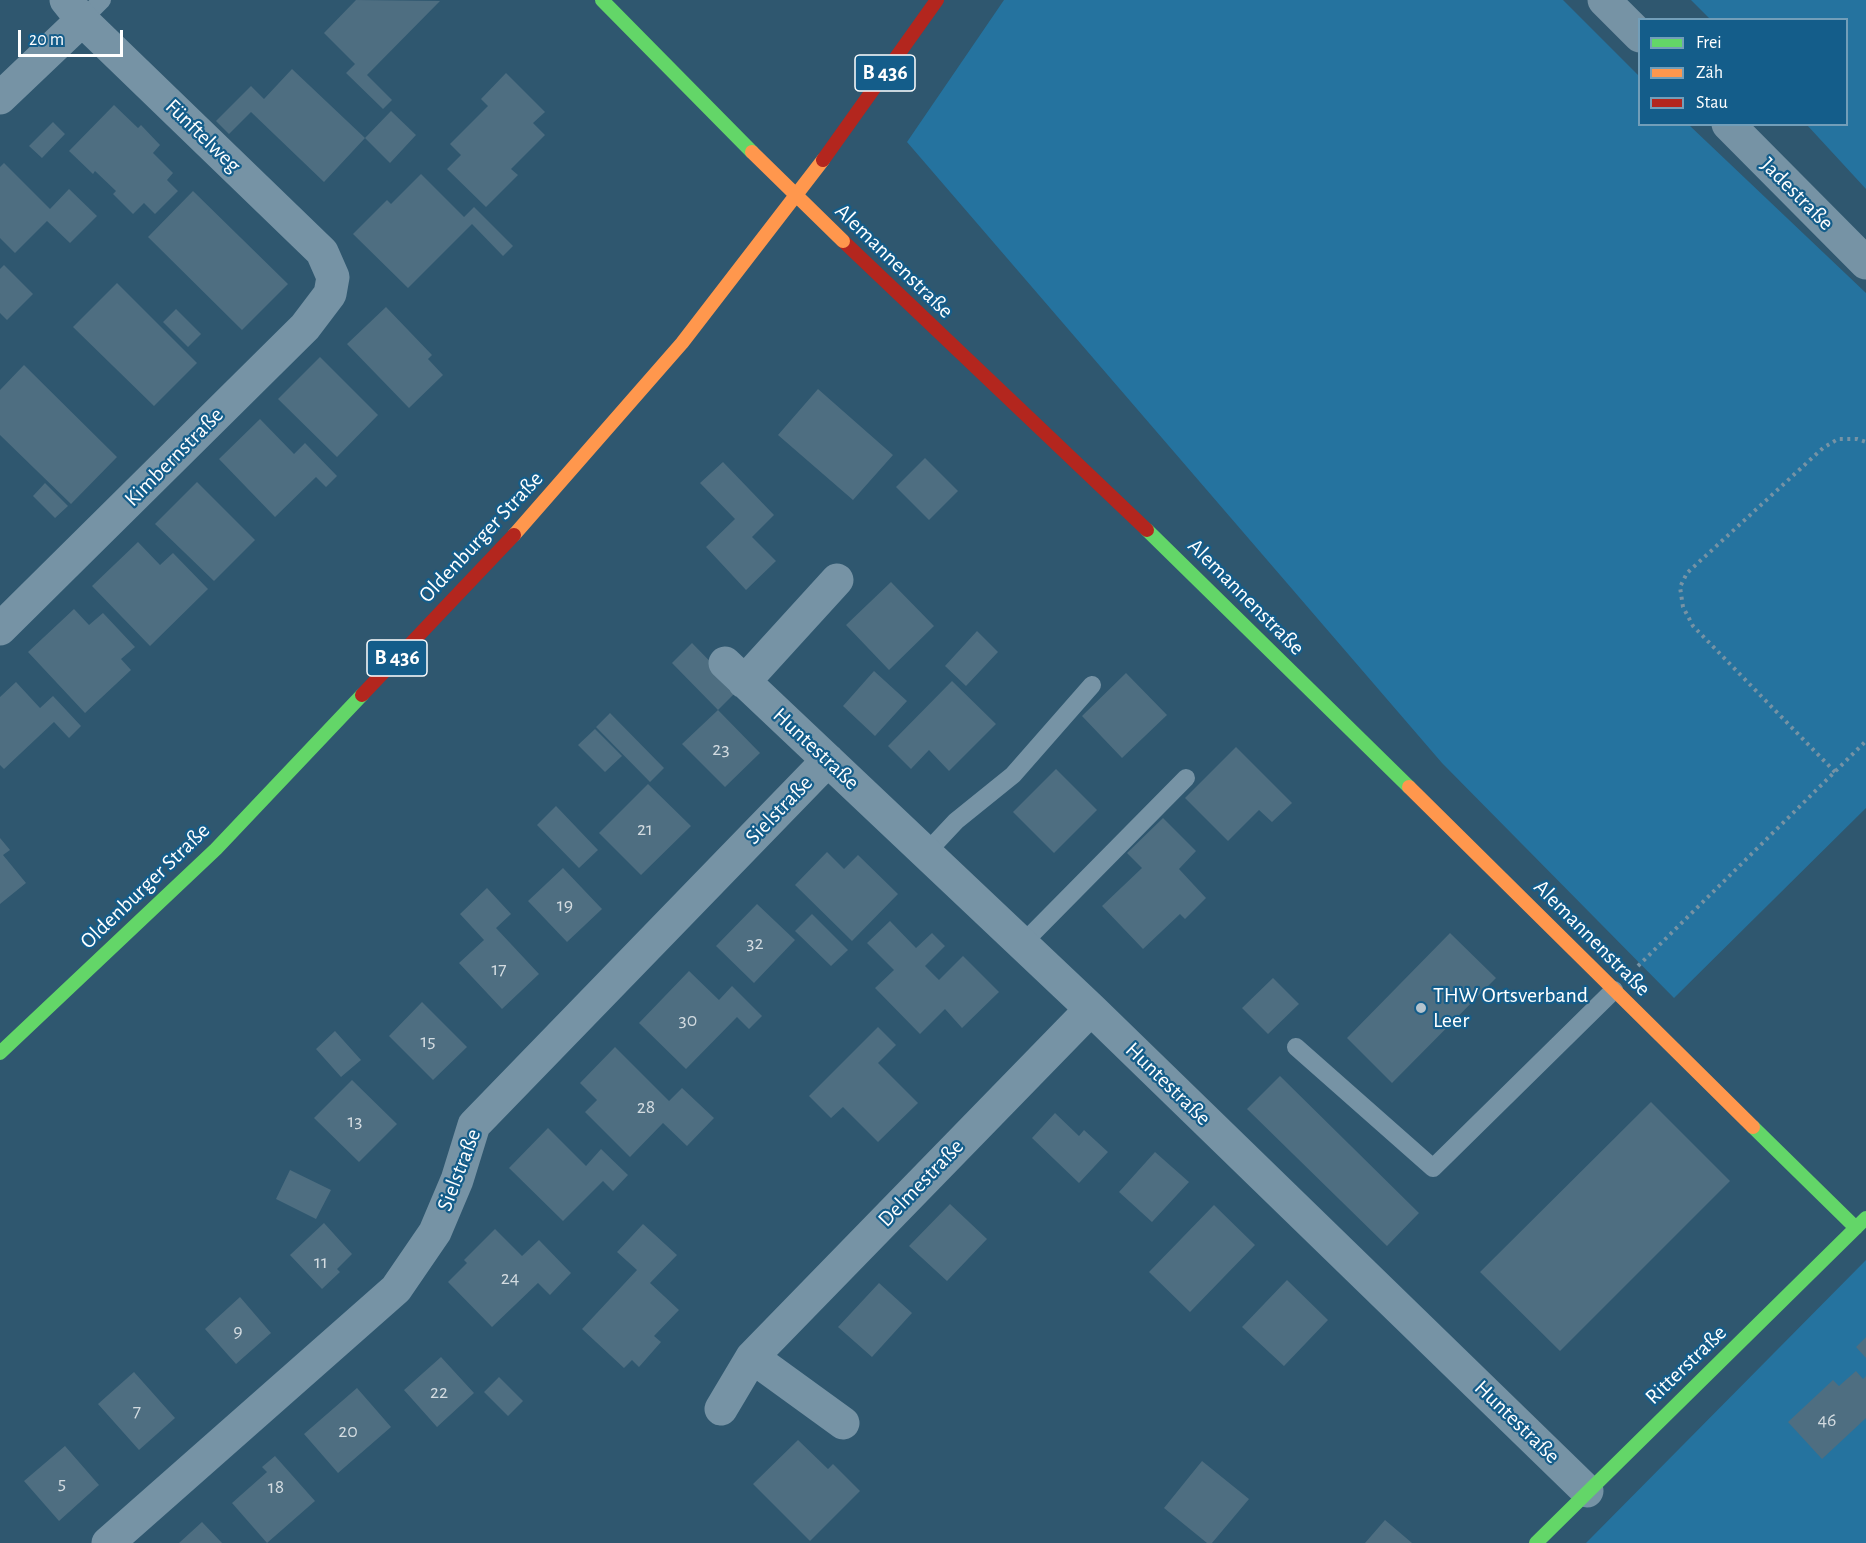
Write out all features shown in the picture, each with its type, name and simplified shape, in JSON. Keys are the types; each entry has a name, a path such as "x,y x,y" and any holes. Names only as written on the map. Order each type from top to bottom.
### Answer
{"street":[{"name":"Alemannenstraße","path":"602,0 752,152 1161,543 1614,990 1861,1223"},
{"name":"Oldenburger Straße","path":"0,1053 216,849 520,529 682,343 833,147 937,0"},
{"path":"1604,0 1638,34"},
{"path":"0,98 83,6"},
{"name":"Fünftelweg","path":"83,6 322,252 333,277"},
{"name":"Jadestraße","path":"1730,126 1866,263"},
{"name":"Kimbernstraße","path":"0,629 305,327 330,294 333,277"},
{"name":"Huntestraße","path":"837,580 735,673 1091,1010 1587,1491"},
{"name":"Sielstraße","path":"108,1543 396,1289 435,1232 457,1180 474,1125 507,1088 828,760"},
{"name":"Delmestraße","path":"722,1409 752,1357 1091,1010"},
{"name":"Ritterstraße","path":"1536,1543 1861,1223"},
{"path":"752,1357 843,1423"}],"lane":[{"path":"926,853 956,821 1014,775 1092,685"},
{"path":"1022,944 1186,778"},
{"path":"1296,1047 1433,1168 1614,990"}],"path":[{"path":"1835,772 1693,626 1683,607 1680,587 1687,573 1823,448 1838,439 1857,439 1866,442"},
{"path":"1614,990 1866,741"}],"shaded area":[{"path":"1004,0 1563,0 1638,75 1638,126 1690,126 1866,293 1866,808 1674,998 1442,763 907,142"},
{"path":"1691,0 1866,0 1866,189 1808,126 1848,126 1848,18 1709,18"},
{"path":"1866,1260 1866,1543 1586,1543"}],"building":[{"path":"356,0 440,1 367,75 392,100 383,109 346,73 355,64 324,33"},
{"path":"292,69 365,138 324,182 251,112 229,134 216,121 251,86 264,99"},
{"path":"506,73 545,112 533,123 545,135 511,169 518,175 486,207 447,169 461,155 450,144 488,106 481,99"},
{"path":"114,105 138,128 141,125 160,145 153,153 173,173 167,180 178,191 155,214 144,203 133,214 113,194 116,191 95,171 93,174 69,151"},
{"path":"391,111 416,135 390,163 365,138"},
{"path":"53,122 65,134 42,158 29,146"},
{"path":"4,163 50,209 69,189 97,216 70,243 47,221 15,253 0,238 0,167"},
{"path":"421,174 464,217 474,207 513,246 503,256 472,224 408,288 353,234 387,200 391,204"},
{"path":"193,191 288,284 242,330 148,237"},
{"path":"4,265 33,294 7,320 0,313 0,269"},
{"path":"117,283 197,363 154,406 73,327"},
{"path":"386,307 432,355 428,359 443,375 409,408 347,344"},
{"path":"176,309 201,334 188,347 163,322"},
{"path":"320,357 378,415 337,457 278,399"},
{"path":"24,365 117,457 71,504 0,435 0,390"},
{"path":"818,389 893,455 853,500 778,435"},
{"path":"260,419 294,454 305,443 337,476 326,487 316,477 275,517 219,459"},
{"path":"925,458 958,491 929,520 896,487"},
{"path":"723,462 774,515 752,537 776,561 746,590 706,547 735,519 700,483"},
{"path":"197,482 255,540 214,581 155,524"},
{"path":"45,483 68,506 55,518 33,496"},
{"path":"138,542 160,565 173,553 208,589 150,646 92,586"},
{"path":"891,582 934,626 889,670 846,625"},
{"path":"74,609 89,625 103,613 135,647 121,659 131,670 85,713 28,652"},
{"path":"977,631 998,652 966,686 945,666"},
{"path":"692,643 738,690 718,710 672,663"},
{"path":"874,671 907,701 875,736 843,706"},
{"path":"1126,673 1167,715 1122,758 1082,716"},
{"path":"952,681 996,724 949,771 929,750 911,769 888,746"},
{"path":"16,682 40,708 53,696 81,726 69,738 54,722 4,769 0,765 0,697"},
{"path":"718,710 760,753 725,787 682,744"},
{"path":"610,713 664,768 650,782 596,727"},
{"path":"595,729 622,756 605,772 578,745"},
{"path":"1236,747 1292,803 1272,822 1259,810 1228,841 1185,798"},
{"path":"1056,769 1097,810 1054,853 1013,812"},
{"path":"648,784 691,826 641,875 599,833"},
{"path":"556,806 598,850 579,868 537,825"},
{"path":"1163,818 1196,851 1179,869 1206,898 1185,919 1180,914 1143,949 1102,906 1142,868 1127,853"},
{"path":"0,838 10,850 3,855 26,883 0,904"},
{"path":"827,852 844,869 858,855 898,894 852,941 795,885"},
{"path":"563,868 602,909 567,942 528,901"},
{"path":"487,888 511,914 496,928 539,974 502,1009 459,963 484,940 460,914"},
{"path":"757,904 795,940 754,983 716,946"},
{"path":"812,914 848,950 831,966 795,931"},
{"path":"890,921 916,948 932,933 945,946 925,966 939,980 963,956 999,992 962,1028 945,1009 920,1034 875,988 894,970 867,943"},
{"name":"THW Ortsverband Leer","path":"1450,933 1496,978 1392,1083 1347,1038"},
{"path":"689,971 719,1000 732,986 762,1016 749,1029 737,1017 686,1069 639,1023"},
{"path":"1273,978 1299,1004 1268,1034 1242,1008"},
{"path":"422,1002 467,1047 433,1080 389,1036"},
{"path":"878,1027 896,1045 878,1063 918,1103 878,1142 843,1107 831,1118 809,1096"},
{"path":"335,1031 361,1060 341,1077 316,1049"},
{"path":"615,1047 669,1101 682,1088 714,1118 687,1146 663,1123 630,1157 585,1112 597,1100 580,1083"},
{"path":"1280,1076 1419,1213 1387,1246 1247,1109"},
{"path":"352,1080 397,1124 359,1162 314,1118"},
{"path":"1651,1102 1730,1181 1560,1351 1480,1272"},
{"path":"1055,1113 1079,1136 1084,1130 1108,1152 1079,1183 1032,1138"},
{"path":"548,1128 586,1166 601,1149 628,1175 613,1191 603,1181 563,1221 509,1168"},
{"path":"1155,1152 1189,1182 1152,1222 1119,1192"},
{"path":"290,1170 331,1190 316,1219 276,1199"},
{"path":"950,1204 987,1239 947,1281 909,1246"},
{"path":"1214,1205 1255,1245 1190,1312 1149,1272"},
{"path":"324,1223 352,1254 337,1269 340,1272 322,1289 290,1255"},
{"path":"643,1224 677,1255 650,1283 679,1310 654,1336 661,1342 639,1367 632,1360 624,1368 582,1329 637,1270 617,1252"},
{"path":"495,1229 522,1256 539,1240 571,1273 550,1295 538,1283 492,1327 448,1282 467,1263 464,1260"},
{"path":"1287,1280 1328,1320 1284,1366 1242,1327"},
{"path":"879,1283 912,1313 872,1357 838,1327"},
{"path":"240,1297 271,1333 236,1364 205,1329"},
{"path":"1866,1337 1866,1358 1856,1347"},
{"path":"441,1357 474,1393 437,1427 404,1390"},
{"path":"1856,1371 1863,1379 1866,1376 1866,1418 1822,1459 1788,1422 1833,1380 1839,1386"},
{"path":"134,1372 175,1418 139,1450 98,1404"},
{"path":"499,1377 523,1401 508,1416 484,1392"},
{"path":"357,1388 391,1427 338,1473 304,1434"},
{"path":"798,1440 828,1469 833,1464 860,1491 810,1541 753,1484"},
{"path":"65,1446 99,1485 59,1521 24,1481"},
{"path":"275,1456 315,1501 267,1543 232,1503 267,1472 262,1467"},
{"path":"1202,1461 1249,1499 1212,1543 1207,1543 1164,1508"},
{"path":"1385,1520 1412,1543 1365,1543"},
{"path":"202,1522 222,1543 179,1543"}],"traffic: fast":[{"path":"602,0 752,152"},
{"path":"1147,530 1409,787"},
{"path":"0,1053 216,849 362,695"},
{"path":"1753,1127 1856,1228"},
{"path":"1536,1543 1866,1218"}],"traffic: slow":[{"path":"752,152 843,241"},
{"path":"514,535 682,343 823,160"},
{"path":"1409,787 1753,1127"}],"traffic: jam":[{"path":"823,160 937,0"},
{"path":"843,241 1147,530"},
{"path":"362,695 514,535"}],"place":[{"name":"THW Ortsverband Leer","path":"1421,1008"}]}
